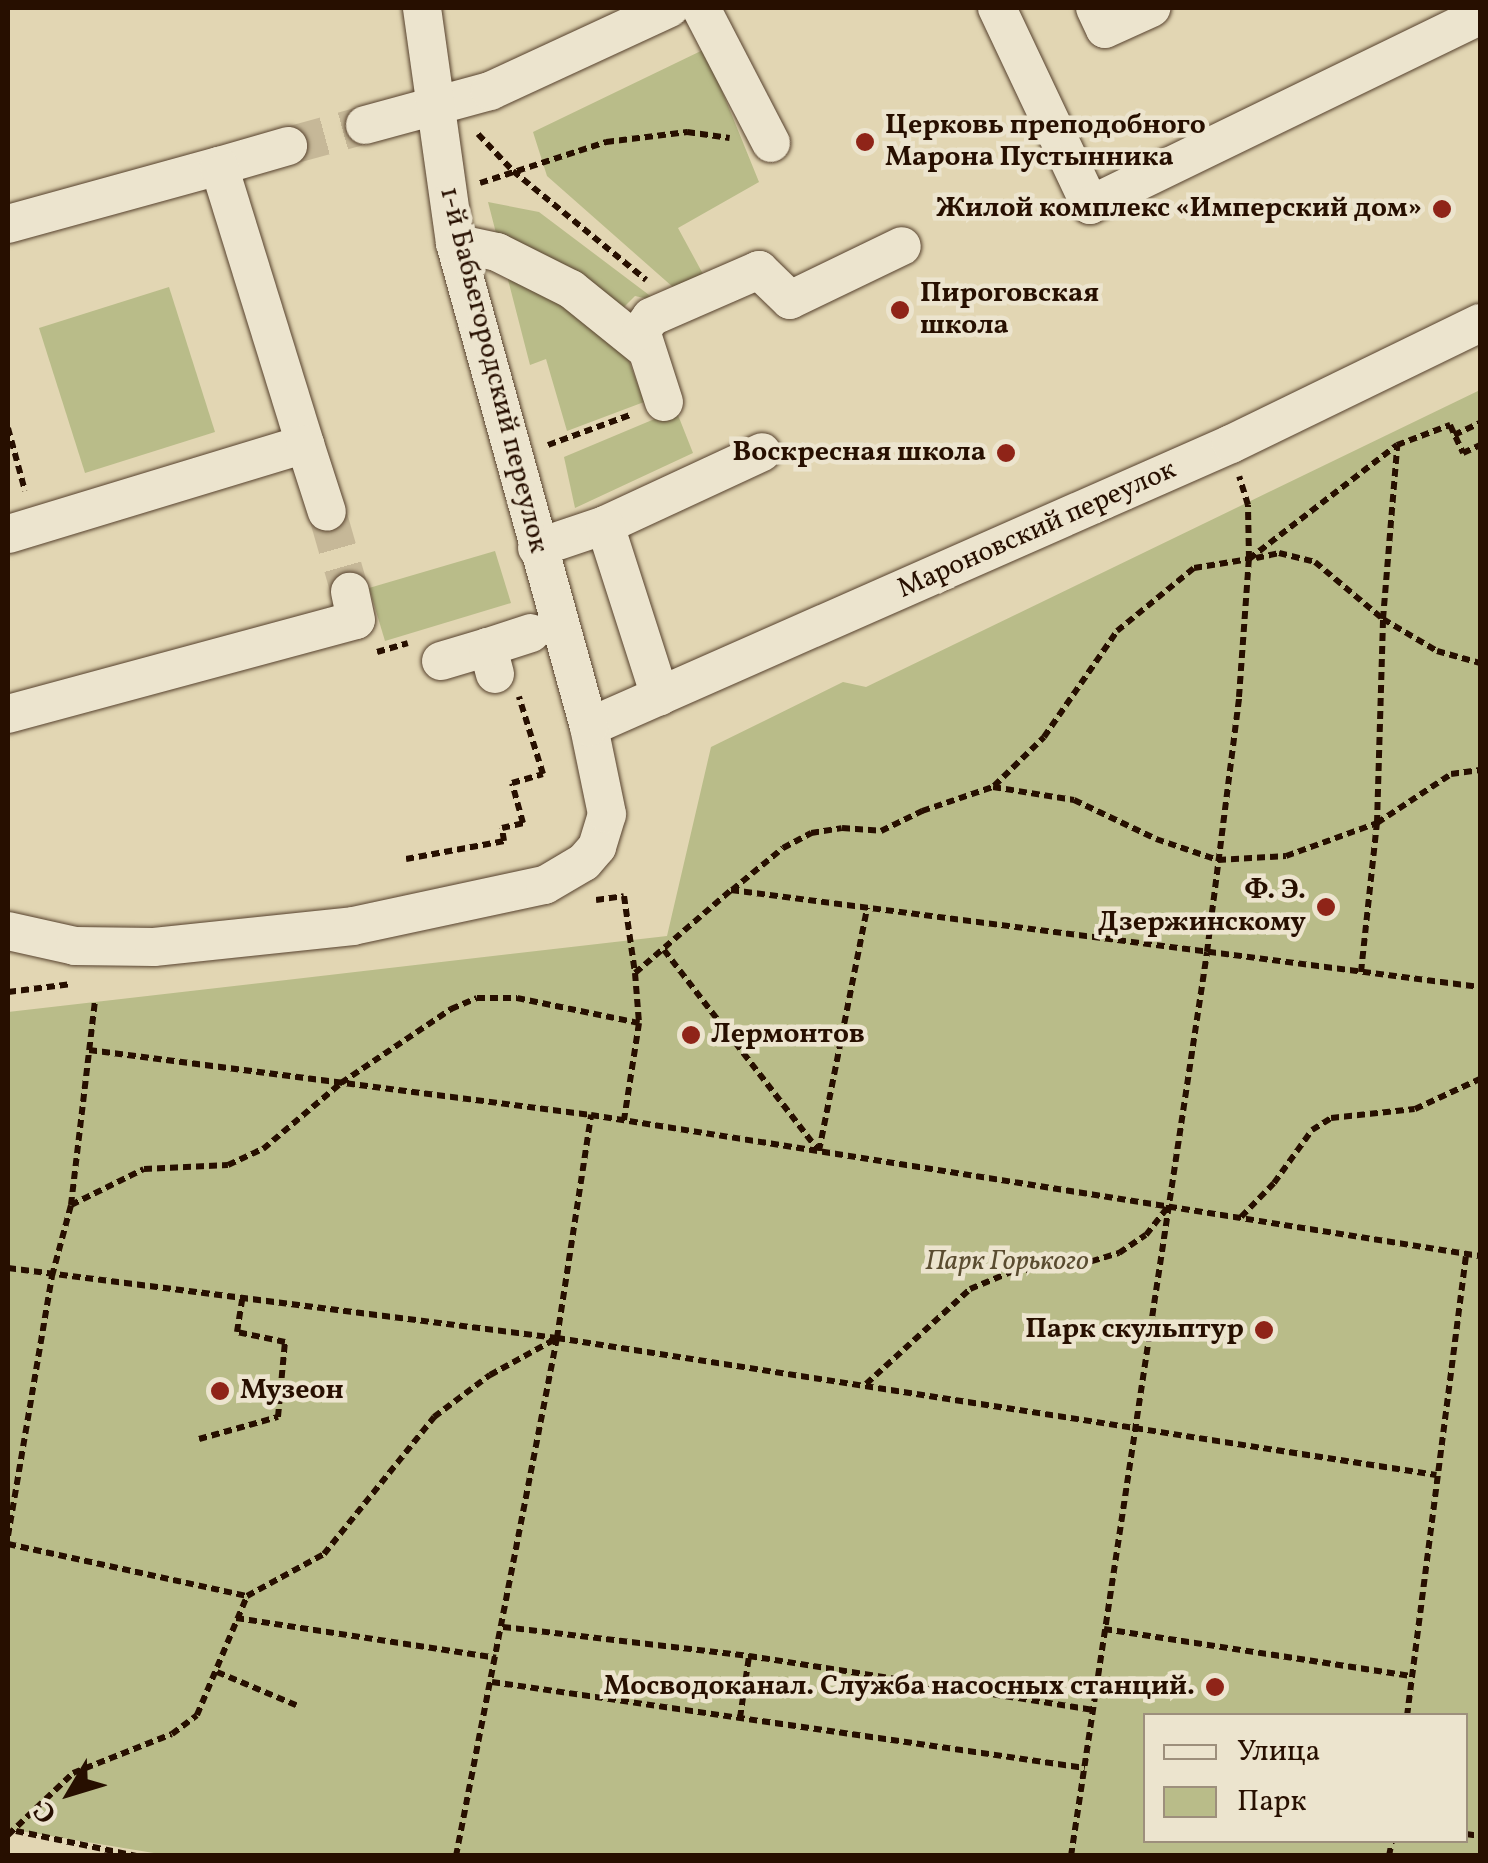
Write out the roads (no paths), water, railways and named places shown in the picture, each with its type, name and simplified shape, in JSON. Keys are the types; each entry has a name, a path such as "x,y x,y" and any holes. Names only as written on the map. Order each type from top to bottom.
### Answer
{"street":[{"name":"1-й Бабьегородский переулок","path":"8,932 76,946 154,947 354,926 544,885 584,862 597,847 607,814 590,727 537,548 456,243 422,8"},
{"path":"365,124 434,110 490,91 670,8"},
{"path":"702,8 771,143"},
{"path":"998,8 1090,205 1480,16"},
{"path":"1095,8 1105,29 1151,8"},
{"path":"8,224 288,146"},
{"path":"218,166 327,512"},
{"path":"456,243 497,252 571,290 644,348"},
{"path":"664,402 641,331 651,317 759,270 790,300 902,246"},
{"name":"Мароновский переулок","path":"590,727 1231,444 1480,324"},
{"path":"22,530 305,444"},
{"path":"537,548 605,525 762,452"},
{"path":"605,525 660,696"},
{"path":"8,714 356,620 350,592"},
{"path":"442,661 500,669 532,633"}],"tunnel":[{"path":"288,146 365,125"},
{"path":"327,512 350,592"}],"place":[{"name":"Церковь преподобного Марона Пустынника","path":"865,142"},
{"name":"Жилой комплекс «Имперский дом»","path":"1442,209"},
{"name":"Пироговская школа","path":"900,310"},
{"name":"Воскресная школа","path":"1006,453"},
{"name":"Ф. Э. Дзержинскому","path":"1326,907"},
{"name":"Лермонтов","path":"691,1035"},
{"name":"Парк скульптур","path":"1264,1330"},
{"name":"Музеон","path":"220,1391"},
{"name":"Мосводоканал. Служба насосных станций.","path":"1215,1687"}],"park label":[{"name":"Парк Горького","path":"1007,1262"}]}
